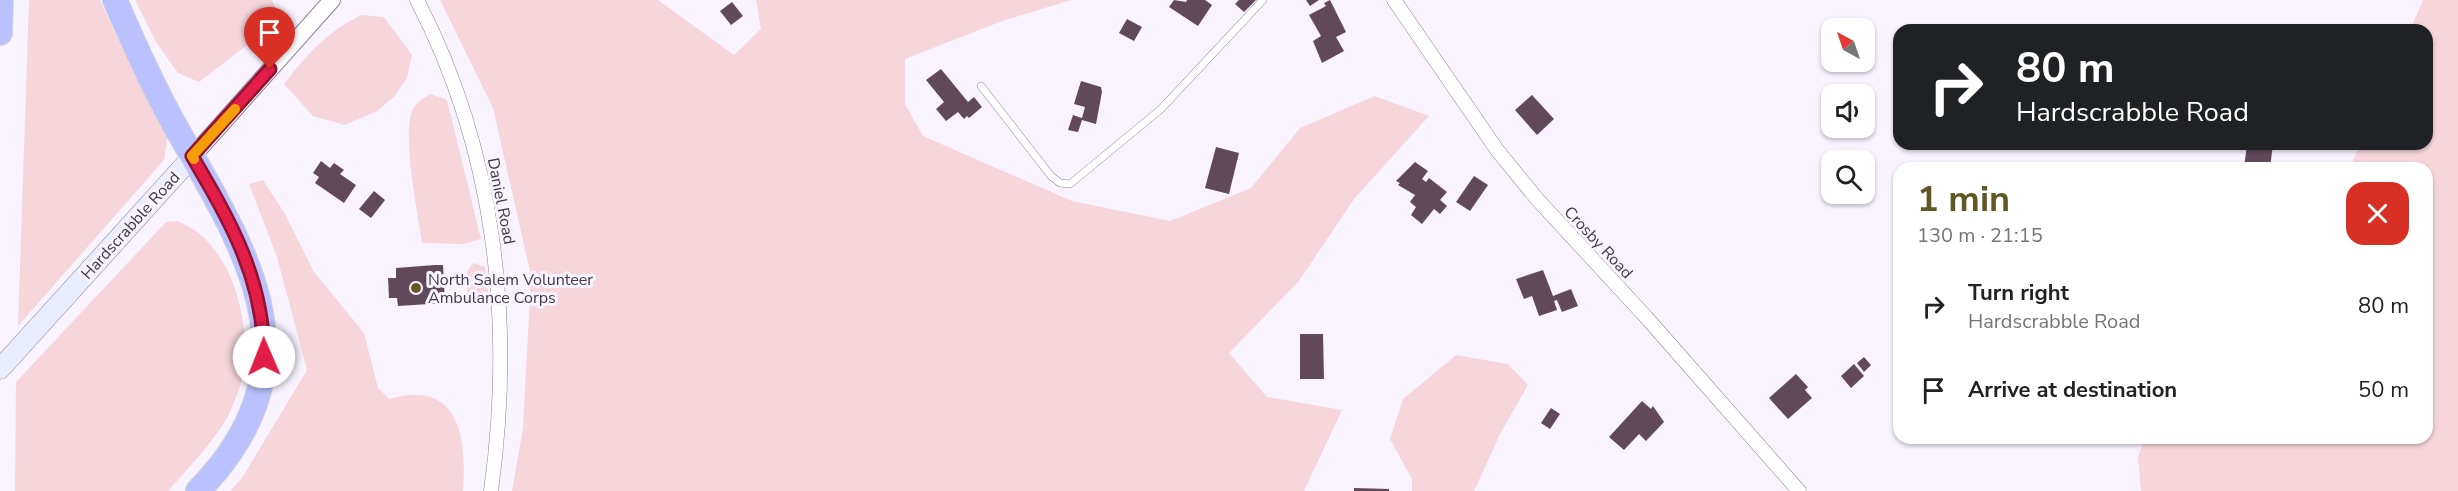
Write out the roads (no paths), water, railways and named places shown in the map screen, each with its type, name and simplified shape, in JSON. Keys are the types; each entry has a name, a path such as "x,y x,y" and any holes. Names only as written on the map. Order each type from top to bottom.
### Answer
{"highway":[{"path":"0,33 1,0"},
{"path":"115,0 152,83 246,256 260,303 264,331 260,385 251,414 222,463 198,491"}],"main road":[{"name":"Hardscrabble Road","path":"0,369 192,156"}],"street":[{"name":"Hardscrabble Road","path":"192,156 332,0"},
{"name":"Daniel Road","path":"417,0 452,74 471,132 485,190 495,252 501,376 498,437 491,491"},
{"name":"Crosby Road","path":"1394,0 1497,150 1537,199 1646,317 1799,491"}],"lane":[{"path":"981,86 1051,176 1060,183 1070,184 1161,109 1263,0"}],"place":[{"name":"North Salem Volunteer Ambulance Corps","path":"416,288"}]}
